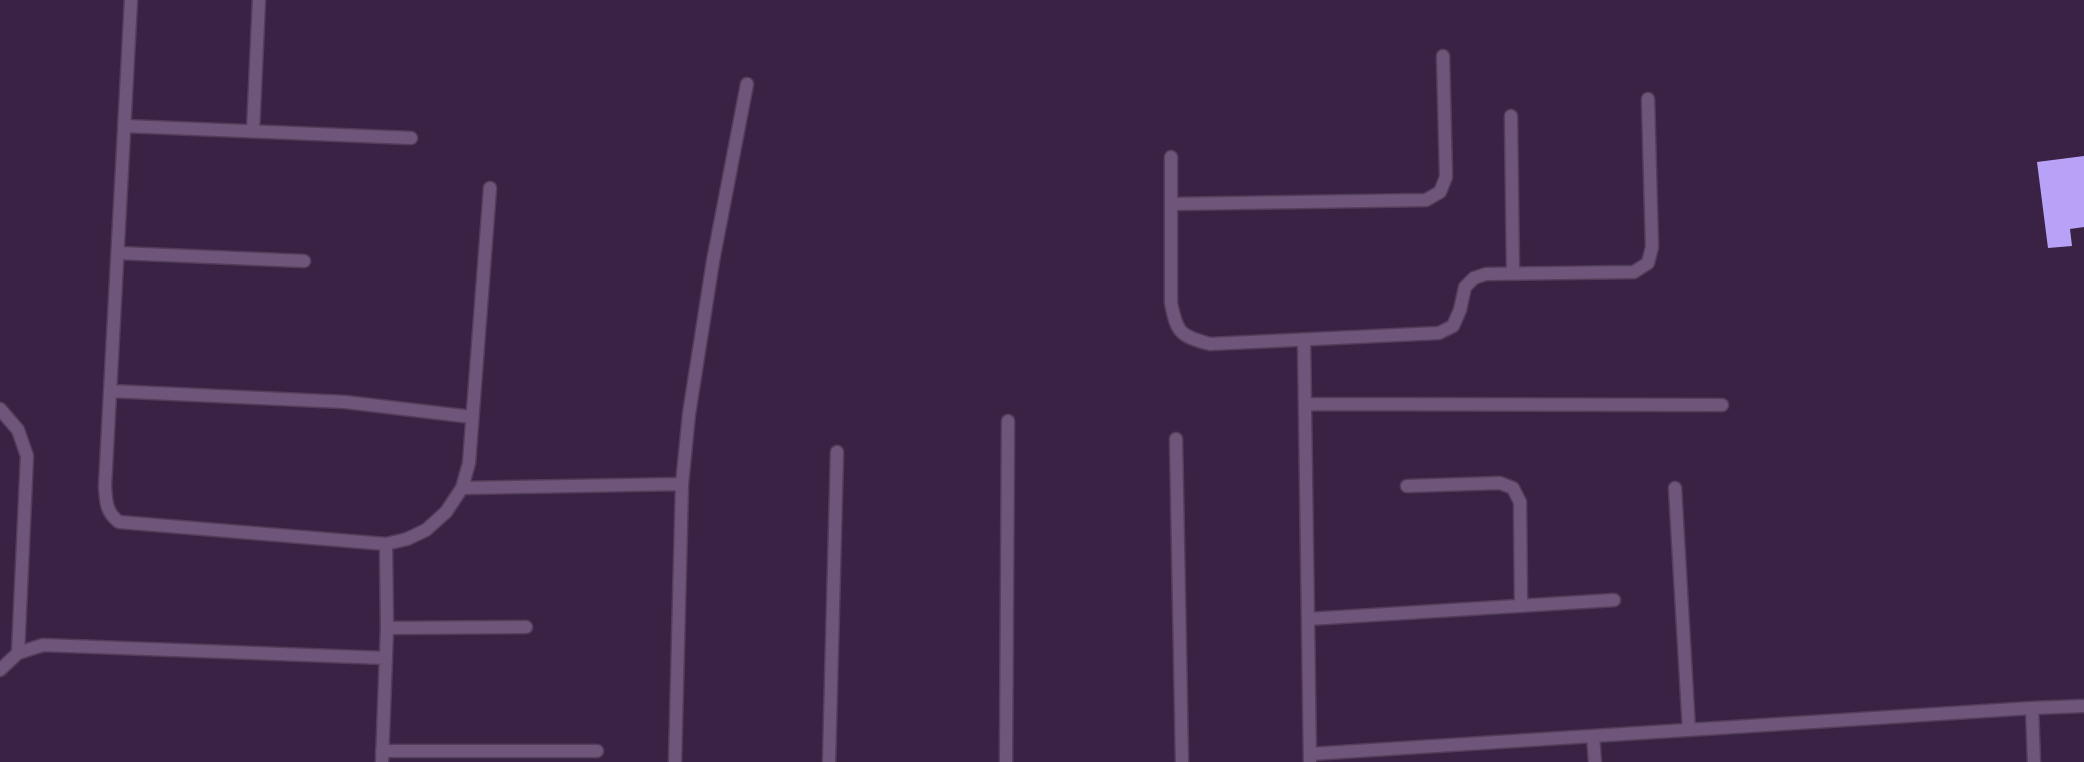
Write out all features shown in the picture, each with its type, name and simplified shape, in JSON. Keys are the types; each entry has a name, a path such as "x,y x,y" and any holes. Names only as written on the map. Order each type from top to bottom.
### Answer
{"street":[{"path":"131,0 110,391 106,504 110,515 119,522 386,544 407,539 426,530 446,512 462,488 469,463 490,188"},
{"path":"253,131 259,0"},
{"path":"1171,204 1426,200 1440,192 1446,177 1443,56"},
{"path":"675,762 682,484 689,414 712,261 747,84"},
{"path":"1171,157 1171,304 1176,326 1189,338 1210,344 1439,333 1453,326 1460,310 1465,287 1474,278 1486,274 1634,272 1648,263 1652,247 1648,98"},
{"path":"1511,116 1513,274"},
{"path":"124,126 411,138"},
{"path":"118,253 304,261"},
{"path":"1304,340 1310,758 1593,736 2084,706"},
{"path":"110,391 345,402 472,417"},
{"path":"1305,404 1722,405"},
{"path":"0,409 18,430 27,456 18,653"},
{"path":"1006,762 1008,421"},
{"path":"1176,439 1182,762"},
{"path":"829,762 837,452"},
{"path":"1407,486 1500,483 1513,488 1520,502 1521,606"},
{"path":"462,488 682,484"},
{"path":"1675,488 1689,730"},
{"path":"386,544 387,628 382,757 597,750"},
{"path":"1308,620 1614,600"},
{"path":"387,628 526,628"},
{"path":"0,670 18,653 43,645 385,658"},
{"path":"2032,708 2034,762"},
{"path":"1593,736 1595,762"}],"building":[{"path":"2084,156 2084,227 2070,229 2072,246 2048,248 2037,162"}]}
